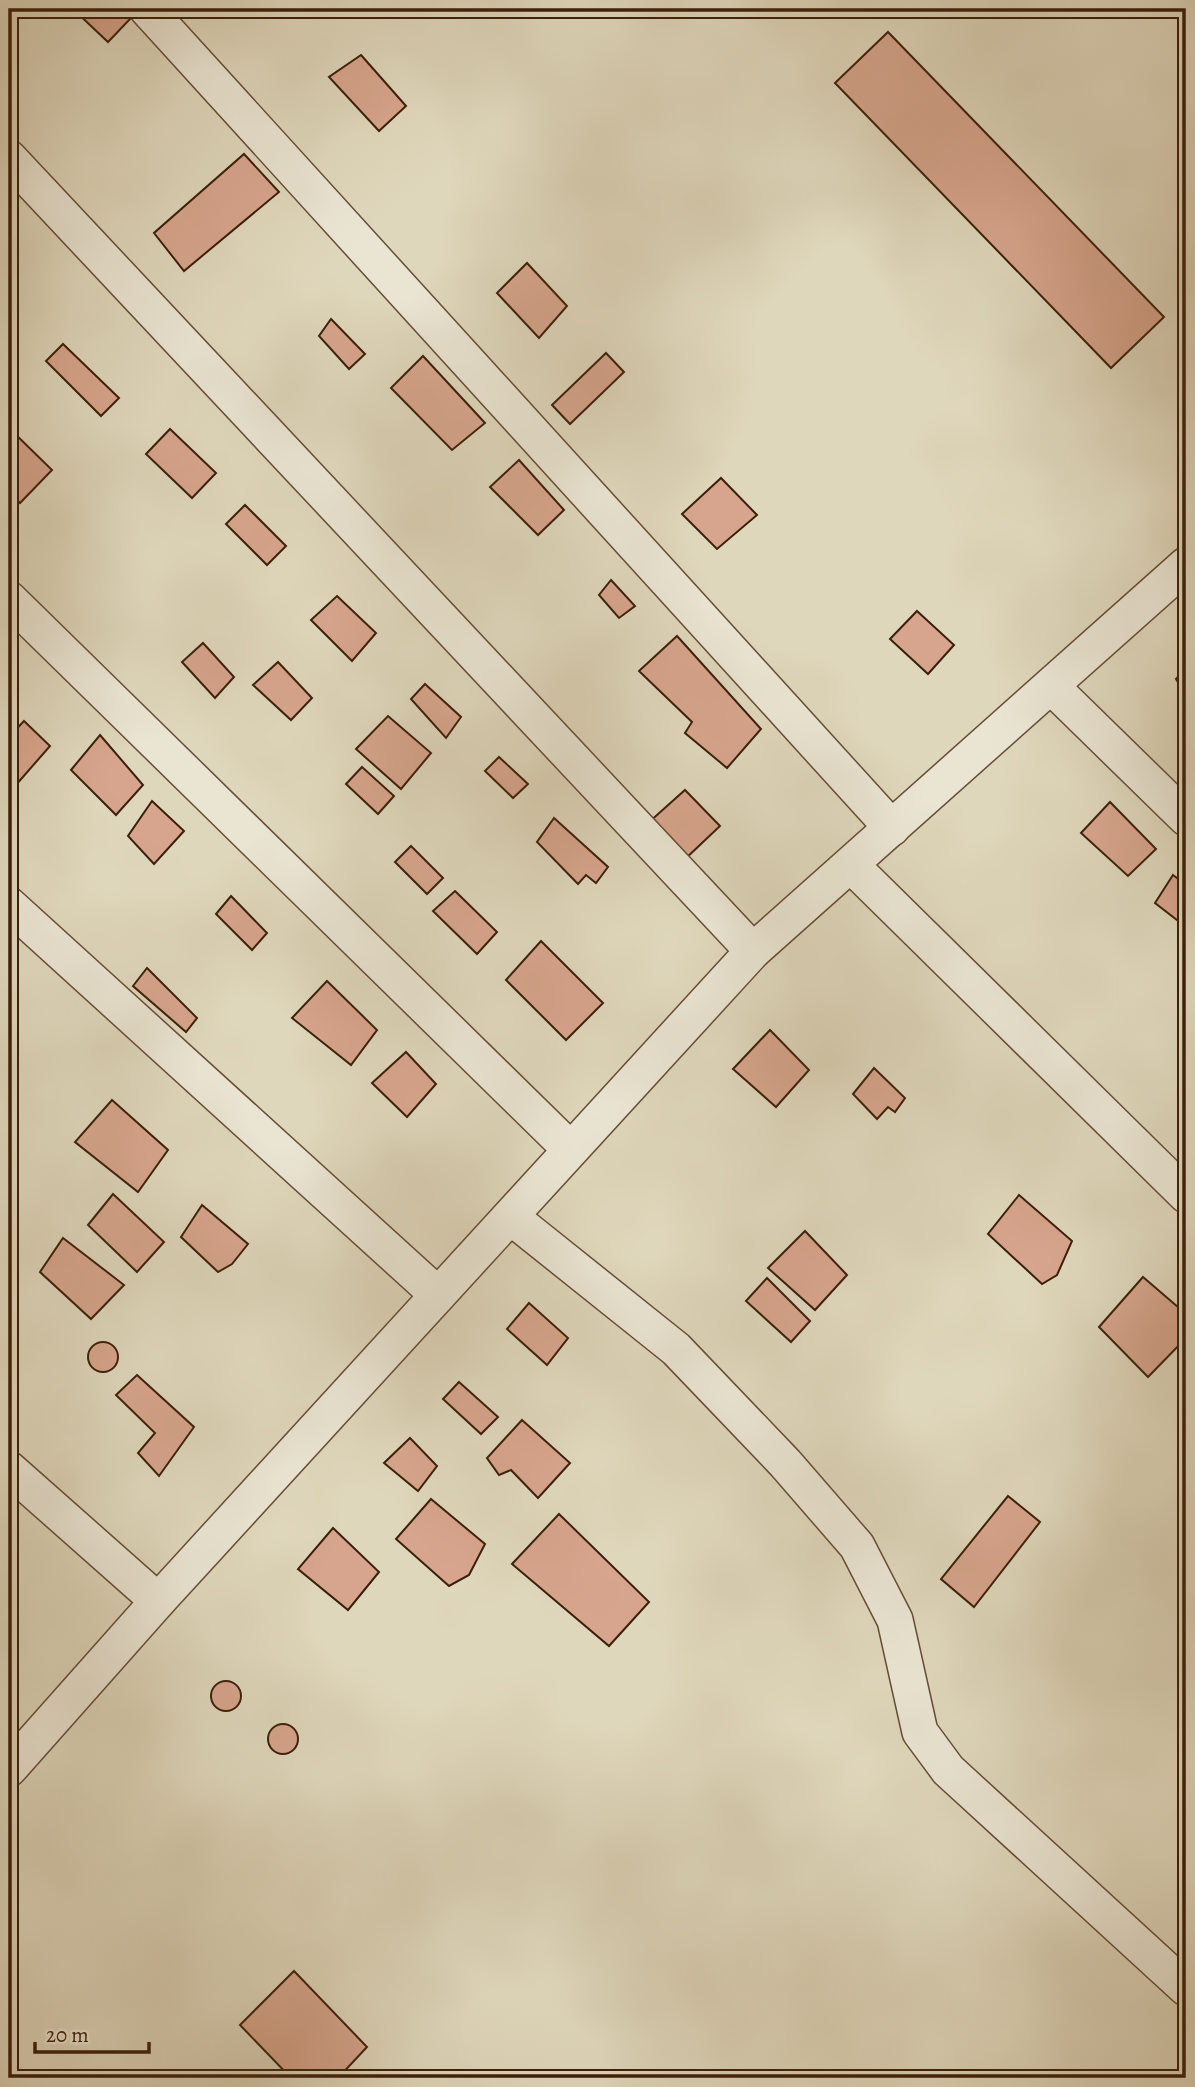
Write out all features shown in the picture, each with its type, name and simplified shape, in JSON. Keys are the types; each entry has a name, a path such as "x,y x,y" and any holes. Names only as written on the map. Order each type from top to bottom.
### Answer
{"street":[{"path":"147,9 892,828"},
{"path":"9,158 753,951"},
{"path":"9,1769 158,1601 753,951 1186,565"},
{"path":"9,599 570,1149"},
{"path":"1051,686 1186,818"},
{"path":"851,865 1186,1195"},
{"path":"9,905 438,1295"},
{"path":"510,1217 676,1349 785,1463 857,1546 895,1620 920,1732 948,1770 1186,1989"},
{"path":"9,1469 158,1601"}],"building":[{"path":"73,9 120,9 130,19 108,42"},
{"path":"737,9 752,9 744,17"},
{"path":"888,32 1164,317 1111,368 835,83"},
{"path":"361,55 406,106 379,131 329,77"},
{"path":"244,154 279,192 184,271 154,233"},
{"path":"527,263 567,306 539,338 497,293"},
{"path":"331,319 365,354 349,369 319,336"},
{"path":"63,344 119,398 101,416 46,361"},
{"path":"606,353 624,372 570,424 552,405"},
{"path":"423,356 485,423 452,450 391,388"},
{"path":"9,428 52,470 20,503 9,493"},
{"path":"170,429 216,473 192,498 146,454"},
{"path":"519,460 564,510 538,535 490,487"},
{"path":"721,478 757,515 717,549 682,514"},
{"path":"245,505 286,546 267,565 226,524"},
{"path":"611,580 635,606 619,618 599,595"},
{"path":"337,596 376,633 352,661 311,620"},
{"path":"917,611 954,645 928,674 890,639"},
{"path":"677,636 761,729 727,768 685,733 692,722 639,671"},
{"path":"203,643 234,677 215,698 182,662"},
{"path":"278,662 312,698 291,720 253,685"},
{"path":"1186,669 1186,696 1176,679"},
{"path":"425,684 461,717 446,738 411,699"},
{"path":"388,716 431,753 401,789 356,749"},
{"path":"24,721 50,746 15,786 9,781 9,737"},
{"path":"100,735 143,785 116,815 71,770"},
{"path":"499,757 528,784 513,798 485,771"},
{"path":"362,767 394,796 378,814 346,784"},
{"path":"685,790 720,826 684,860 648,823"},
{"path":"152,801 184,831 154,864 128,836"},
{"path":"1110,802 1156,849 1128,876 1081,833"},
{"path":"554,818 608,867 596,883 586,875 578,884 537,842"},
{"path":"411,846 443,878 427,894 395,862"},
{"path":"1173,875 1186,885 1186,927 1155,903"},
{"path":"455,891 497,932 477,954 433,911"},
{"path":"231,896 267,933 252,950 216,914"},
{"path":"541,941 603,1003 566,1040 506,980"},
{"path":"147,968 197,1018 186,1032 133,986"},
{"path":"327,981 377,1030 351,1065 292,1018"},
{"path":"770,1030 809,1070 776,1107 733,1069"},
{"path":"406,1052 436,1084 407,1117 372,1083"},
{"path":"874,1068 905,1098 895,1112 888,1107 877,1119 853,1094"},
{"path":"112,1100 168,1150 138,1192 75,1142"},
{"path":"113,1194 164,1242 137,1272 88,1225"},
{"path":"1019,1195 1072,1241 1057,1275 1042,1284 988,1234"},
{"path":"202,1205 248,1244 232,1264 218,1272 181,1237"},
{"path":"805,1231 847,1275 815,1310 768,1268"},
{"path":"63,1238 124,1285 91,1319 40,1272"},
{"path":"1143,1277 1186,1314 1186,1338 1148,1377 1099,1327"},
{"path":"767,1278 810,1321 791,1342 746,1301"},
{"path":"529,1303 568,1338 547,1365 507,1329"},
{"path":"103,1342 114,1346 118,1357 114,1368 103,1372 92,1368 88,1357 92,1346"},
{"path":"137,1375 194,1427 159,1476 138,1453 155,1433 116,1395"},
{"path":"459,1382 498,1417 481,1434 443,1399"},
{"path":"522,1420 570,1463 538,1498 511,1470 499,1475 487,1458"},
{"path":"410,1438 437,1466 418,1491 384,1463"},
{"path":"1008,1496 1040,1522 974,1607 941,1579"},
{"path":"431,1499 485,1544 469,1575 449,1586 396,1539"},
{"path":"559,1514 649,1602 609,1646 512,1564"},
{"path":"333,1528 379,1572 348,1610 298,1569"},
{"path":"226,1681 237,1685 241,1696 237,1707 226,1711 215,1707 211,1696 215,1685"},
{"path":"283,1724 294,1728 298,1739 294,1750 283,1754 272,1750 268,1739 272,1728"},
{"path":"294,1971 367,2047 338,2078 291,2078 240,2025"}]}
